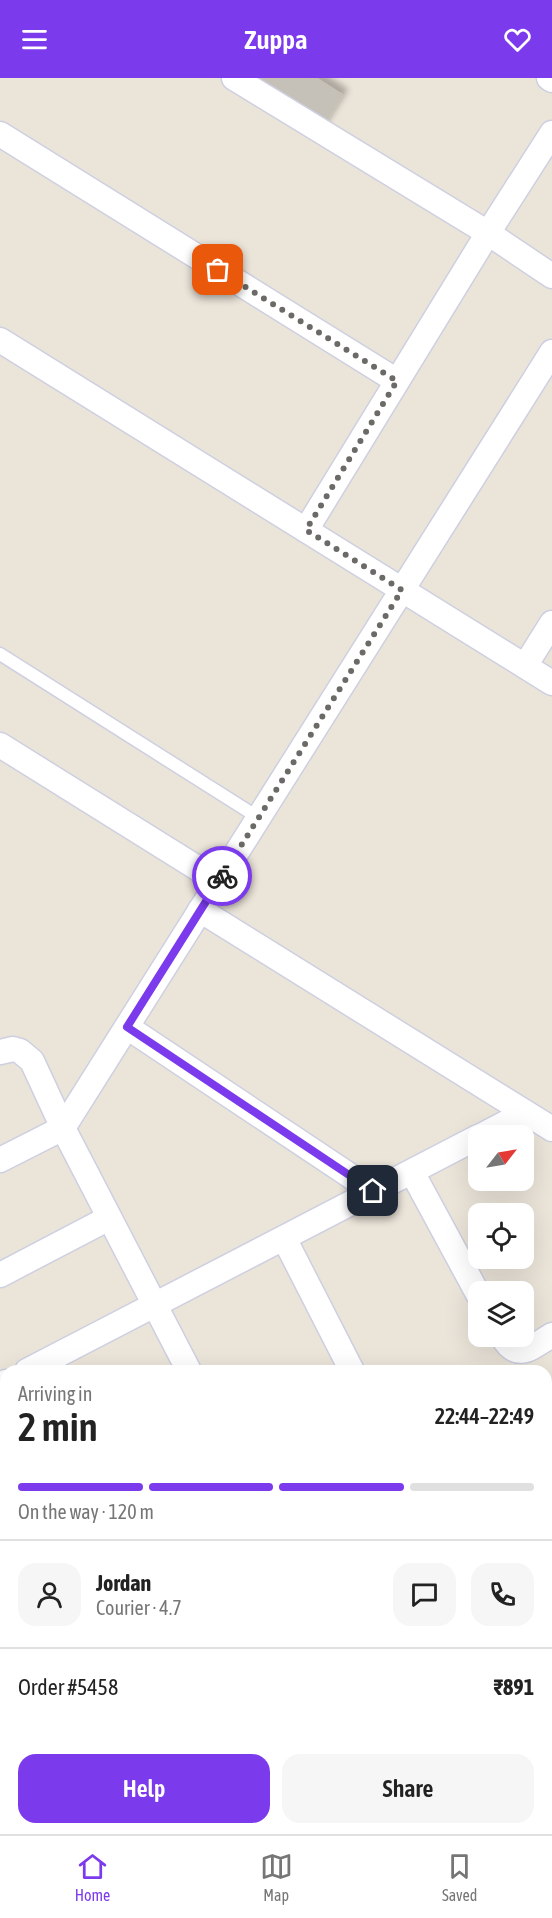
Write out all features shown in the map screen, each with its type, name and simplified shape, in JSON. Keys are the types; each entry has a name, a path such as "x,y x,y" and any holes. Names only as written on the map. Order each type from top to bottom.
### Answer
{"street":[{"path":"234,78 488,233 552,276"},
{"path":"306,530 552,133"},
{"path":"0,134 397,381"},
{"path":"0,340 552,683"},
{"path":"0,1160 63,1128 552,352"},
{"path":"525,666 552,623"},
{"path":"0,745 218,881"},
{"path":"201,910 552,1129"},
{"path":"127,1027 373,1191"},
{"path":"0,1052 13,1049 28,1056 186,1365"},
{"path":"502,1125 525,1113"},
{"path":"56,1364 154,1305 468,1142"},
{"path":"412,1172 471,1281"},
{"path":"0,1275 109,1218"},
{"path":"284,1238 349,1365"},
{"path":"534,1345 552,1335"},
{"path":"508,1347 512,1350 522,1351 530,1347"}],"lane":[{"path":"0,654 259,818"}],"building":[{"path":"240,78 316,78 342,95 320,130"}],"way so far":[{"path":"218,270 397,381 306,530 402,590 222,876"}],"route":[{"path":"222,876 127,1027 373,1191"}]}
